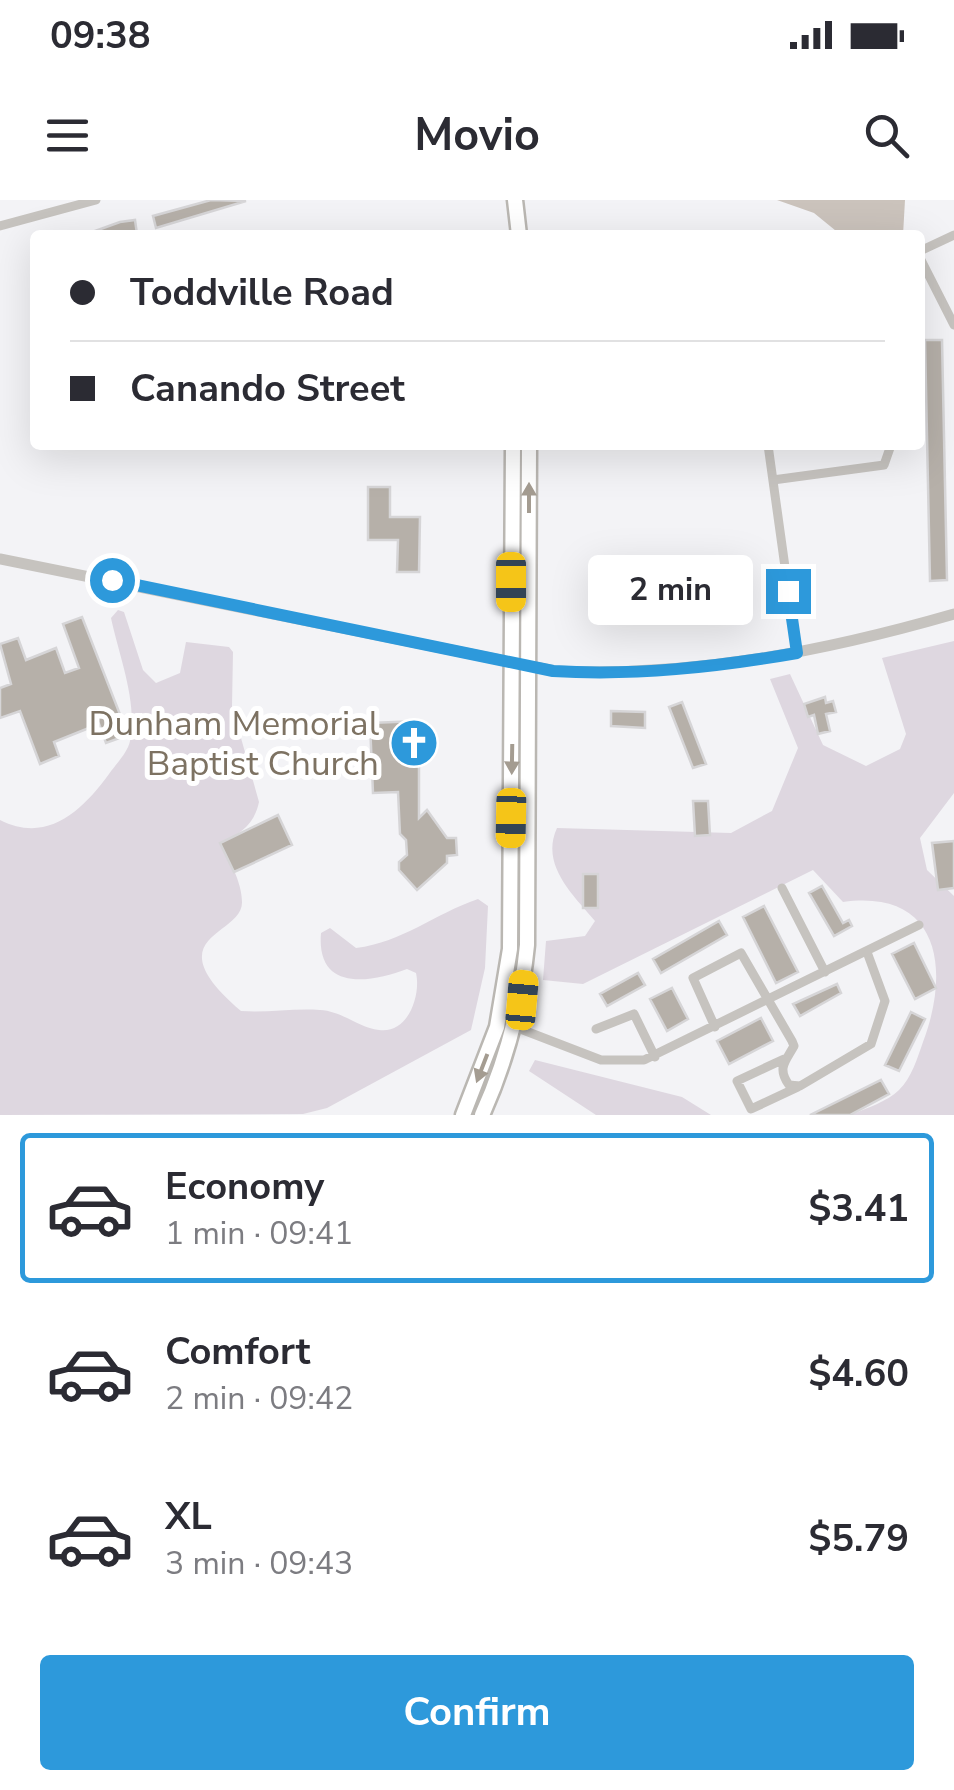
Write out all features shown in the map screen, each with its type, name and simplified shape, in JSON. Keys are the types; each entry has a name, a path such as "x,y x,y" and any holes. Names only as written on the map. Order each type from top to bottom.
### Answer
{"main road":[{"path":"515,200 518,230"},
{"path":"462,1115 498,1020 510,950 513,450"},
{"path":"482,1115 522,1000 527,945 529,450"}],"street":[{"path":"0,226 96,200"},
{"path":"925,251 954,235"},
{"path":"925,264 954,325"},
{"path":"769,450 797,653"},
{"path":"773,480 884,465 889,450"},
{"path":"0,560 555,671 642,673 751,662 954,614"},
{"path":"782,888 825,972"},
{"path":"498,1020 601,1060 619,1063 655,1057 919,925"},
{"path":"787,1058 738,1082 751,1110 871,1044 885,1002 867,952"},
{"path":"716,1028 693,978 733,955 746,955 792,1041 781,1065 786,1080 800,1086"},
{"path":"596,1030 634,1014 655,1057"}],"shaded area":[{"path":"777,200 905,200 903,230 835,230 814,213"},
{"path":"118,610 124,612 143,670 156,683 180,673 186,642 229,647 233,652 232,706 259,802 246,827 221,843 237,879 242,902 239,913 208,941 202,952 204,967 216,986 241,1011 320,1010 372,1029 389,1030 411,1011 417,991 416,973 407,969 362,979 336,974 322,952 321,933 330,928 356,948 373,945 478,899 488,906 485,968 471,1030 327,1108 303,1114 0,1115 0,820 33,828 62,820 98,788 127,749 132,711 111,618"},
{"path":"954,641 954,793 920,838 927,870 954,896 954,1115 851,1115 894,1094 911,1074 932,1014 935,962 929,939 918,921 900,908 875,901 843,902 813,870 583,984 543,980 546,941 585,936 595,921 556,867 553,842 557,828 731,833 772,811 798,748 770,679 790,674 823,745 866,766 900,749 906,734 882,658"},
{"path":"535,1060 682,1097 711,1115 596,1115 529,1071"}],"building":[{"path":"211,200 246,201 156,228 153,216"},
{"path":"135,220 136,230 98,230"},
{"path":"925,340 942,340 947,580 930,581"},
{"path":"368,487 390,487 390,517 420,517 419,572 397,572 398,540 368,540"},
{"path":"82,617 128,735 106,743 99,724 54,742 59,756 40,764 20,711 0,718 0,688 11,684 0,644 18,638 26,660 56,648 65,673 79,668 63,624"},
{"path":"825,697 826,703 833,701 836,712 826,714 830,731 818,734 814,715 808,717 804,704"},
{"path":"682,702 706,764 693,768 669,707"},
{"path":"611,711 645,712 645,728 611,726"},
{"path":"419,721 419,818 427,810 447,838 456,838 457,855 447,856 447,863 417,890 399,870 399,862 407,855 406,840 400,834 398,792 373,793 370,723"},
{"path":"693,801 708,801 710,835 695,836"},
{"path":"278,815 292,845 234,872 220,843"},
{"path":"954,841 954,888 938,890 932,843"},
{"path":"583,874 598,874 598,908 583,908"},
{"path":"822,886 843,923 849,920 852,926 834,936 809,893"},
{"path":"764,906 798,972 776,983 743,917"},
{"path":"719,921 727,935 661,973 653,959"},
{"path":"914,943 936,988 915,999 892,954"},
{"path":"638,973 645,985 607,1006 600,994"},
{"path":"837,984 841,993 800,1016 793,1004"},
{"path":"672,988 688,1019 667,1031 650,999"},
{"path":"911,1012 925,1019 899,1071 885,1065"},
{"path":"761,1018 773,1041 729,1064 717,1041"},
{"path":"881,1080 889,1094 850,1115 810,1115"}],"place":[{"name":"Dunham Memorial Baptist Church","path":"414,743"}],"route":[{"path":"112,580 553,671 611,674 722,666 797,653 788,591"}]}
